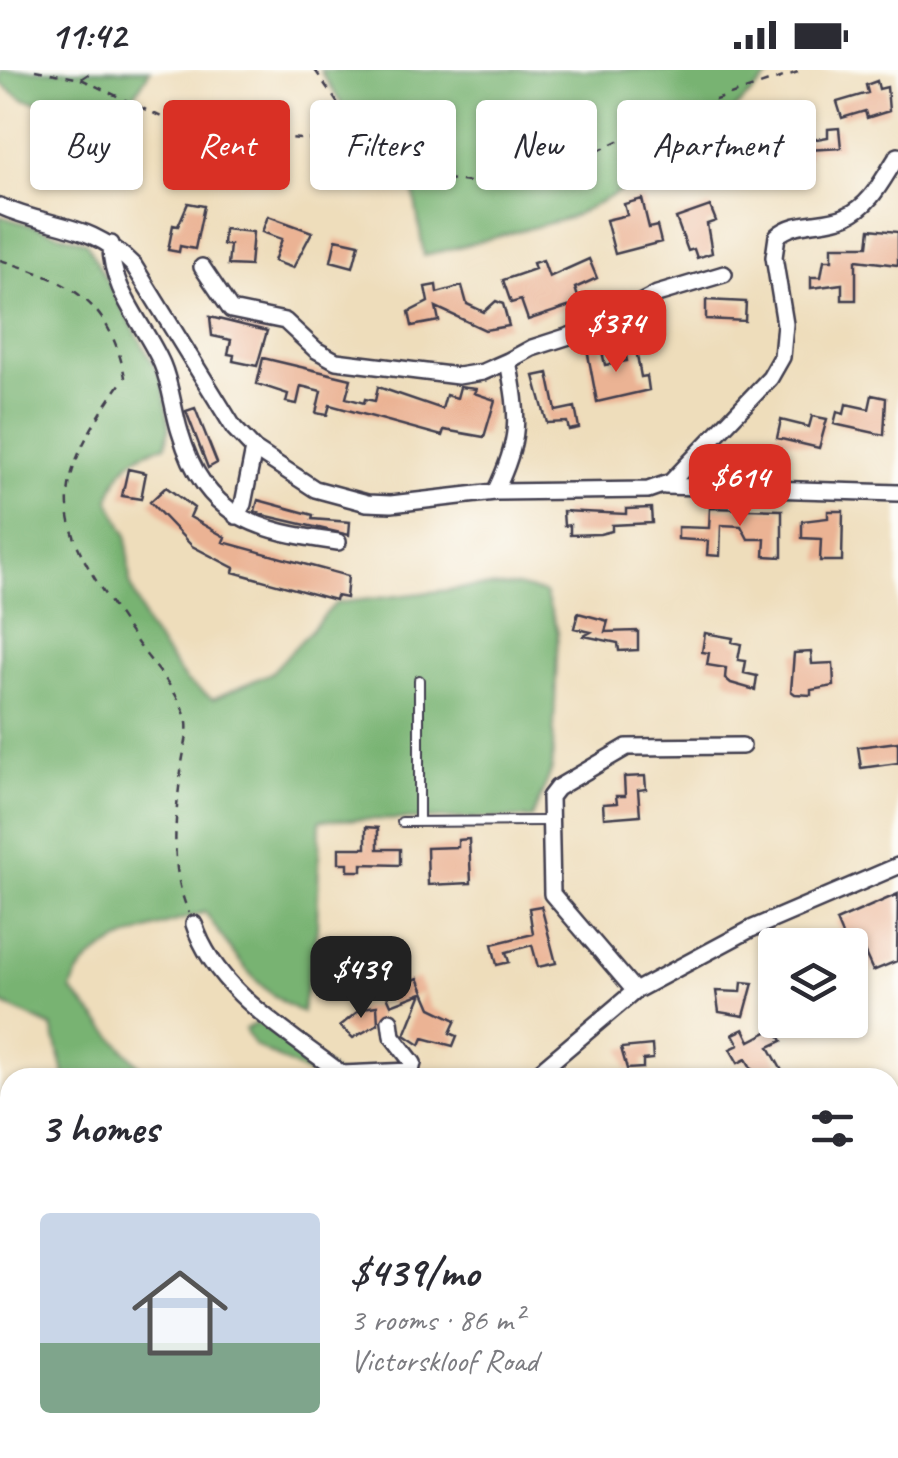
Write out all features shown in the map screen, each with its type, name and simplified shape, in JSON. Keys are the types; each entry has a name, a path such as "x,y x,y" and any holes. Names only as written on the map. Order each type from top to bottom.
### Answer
{"street":[{"path":"665,486 770,378 782,357 785,324 774,257 778,236 791,228 854,212 874,195 898,156"},
{"path":"0,206 84,229 111,244 134,266 234,428 254,449 315,490 366,503 495,492 665,486 898,493"},
{"path":"111,244 118,281 162,364 194,469 217,502 236,516 285,534 338,542"},
{"path":"202,267 231,310 285,321 316,350 336,360 458,376 482,372 532,348 591,329 658,294 724,274"},
{"path":"495,492 517,438 518,410 508,361"},
{"path":"236,516 243,504 254,449"},
{"path":"635,991 555,899 549,877 548,804 557,788 620,749 742,746"},
{"path":"544,1068 635,991 752,930 898,866"},
{"path":"194,924 202,942 247,1000 335,1068"},
{"path":"390,1021 392,1036 413,1062 412,1068"}],"lane":[{"path":"419,680 419,822"},
{"path":"402,822 548,821"}],"path":[{"path":"36,70 81,79 191,131 234,140 310,140"},
{"path":"81,79 95,70"},
{"path":"315,70 336,100"},
{"path":"456,180 497,186 538,180 674,114 804,70"},
{"path":"0,260 66,283 99,310 117,340 125,377 85,438 66,484 67,517 80,553 137,644 170,683 188,722 176,835 179,890 194,924"}],"green space":[{"path":"0,70 150,70 132,100 30,101 0,83"},
{"path":"320,70 776,70 744,100 617,100 617,190 624,190 569,218 424,256 413,190 456,190 456,100 339,100"},
{"path":"0,216 86,242 163,382 169,427 166,445 128,464 109,500 127,536 130,583 147,627 186,681 213,699 271,673 336,603 474,587 517,586 545,593 558,632 552,769 532,818 320,820 317,929 302,1012 259,983 205,912 108,947 79,973 71,990 141,1068 63,1068 52,1027 0,1003"},
{"path":"257,1023 298,1045 328,1068 297,1068 254,1045 245,1029"}],"building":[{"path":"877,81 879,89 887,87 889,111 867,118 865,111 842,118 837,102 868,93 866,85"},
{"path":"839,128 841,148 816,150 816,139 828,137 828,129"},
{"path":"642,199 649,228 657,226 661,242 615,254 606,220 627,215 624,204"},
{"path":"188,203 204,206 195,249 180,246 179,252 168,250 173,225 178,226"},
{"path":"710,206 716,221 707,224 712,253 697,258 694,249 688,251 676,218"},
{"path":"268,216 312,232 293,268 274,261 282,239 262,232"},
{"path":"224,229 253,232 250,266 228,265 230,245 223,245"},
{"path":"870,229 898,232 898,265 856,260 856,300 842,300 842,284 811,288 811,277 821,277 824,260 832,260 832,246 868,246"},
{"path":"336,239 359,244 353,267 331,261"},
{"path":"589,259 597,278 575,288 580,303 528,320 521,300 511,303 503,280 535,269 533,263 543,260 549,277"},
{"path":"436,285 437,293 462,286 467,304 484,312 496,301 503,304 509,326 485,330 436,307 439,321 412,326 409,312 428,302 425,287"},
{"path":"706,300 746,302 745,321 706,319"},
{"path":"210,317 267,331 257,366 233,361 234,355 228,354 231,340 212,336"},
{"path":"635,344 641,377 647,376 649,390 597,402 587,349 601,347 605,365 627,361 624,346"},
{"path":"263,358 351,379 346,398 364,403 365,399 375,401 378,387 442,409 446,395 457,398 460,387 476,389 474,393 495,400 484,437 444,430 442,436 330,405 327,415 316,413 321,391 301,386 297,404 286,402 288,394 257,384"},
{"path":"548,373 556,411 575,407 579,428 569,430 567,422 547,423 534,376"},
{"path":"872,395 886,398 884,435 834,424 837,412 844,414 846,404 869,409"},
{"path":"195,408 217,463 208,468 186,411"},
{"path":"812,416 827,419 819,448 777,438 781,420 809,427"},
{"path":"128,469 146,473 141,499 122,496"},
{"path":"166,487 194,508 190,517 225,537 223,542 348,576 346,598 336,596 335,600 233,572 234,568 192,546 150,502"},
{"path":"258,500 313,515 312,519 350,522 349,535 263,515 255,511"},
{"path":"651,508 652,523 612,525 612,531 600,534 570,535 570,525 564,526 563,511 626,514 626,509"},
{"path":"710,508 782,510 782,557 764,556 765,539 748,539 741,526 721,525 720,556 707,555 708,541 678,539 678,527 709,528"},
{"path":"828,511 843,511 842,561 820,561 821,539 802,538 802,521 828,518"},
{"path":"578,613 608,621 605,632 638,631 638,650 619,651 618,643 584,636 591,632 574,628"},
{"path":"705,633 733,638 732,642 741,644 738,660 746,661 744,673 757,676 755,690 731,683 725,678 726,668 707,665 709,653 702,652"},
{"path":"811,652 812,664 833,663 834,686 811,690 811,695 795,694 791,691 794,653"},
{"path":"898,742 898,763 861,768 858,747"},
{"path":"645,776 646,789 638,790 640,815 604,818 603,804 617,803 616,796 625,796 624,777"},
{"path":"366,827 378,828 378,849 400,849 400,865 362,864 362,871 348,871 348,863 339,863 339,848 366,848"},
{"path":"469,839 471,883 428,885 427,848 458,847 458,840"},
{"path":"898,894 897,961 873,971 868,960 868,928 839,928 836,921"},
{"path":"541,906 556,963 538,967 532,945 506,952 509,962 497,965 492,944 533,934 529,908"},
{"path":"418,978 431,1008 456,1020 450,1033 457,1036 453,1046 423,1038 420,1045 405,1035 422,993 391,1005 385,991"},
{"path":"742,982 753,983 744,1016 719,1012 716,991 741,992"},
{"path":"377,1006 378,1024 353,1038 340,1026 362,1008"},
{"path":"744,1029 750,1041 758,1037 780,1038 782,1041 769,1047 781,1068 751,1068 746,1059 738,1063 730,1049 739,1045 733,1034"},
{"path":"652,1045 653,1059 643,1060 643,1068 627,1068 621,1048"}]}
